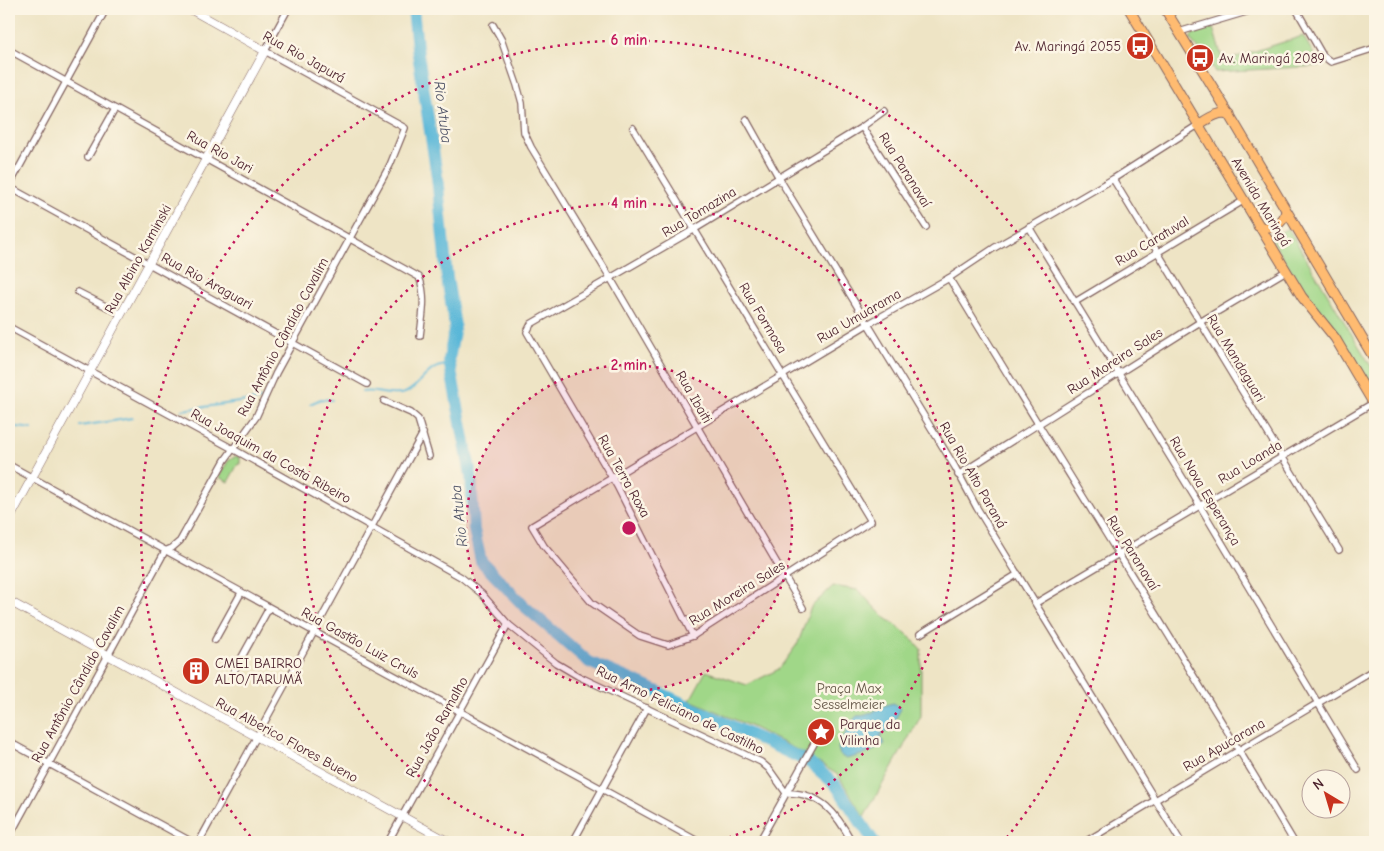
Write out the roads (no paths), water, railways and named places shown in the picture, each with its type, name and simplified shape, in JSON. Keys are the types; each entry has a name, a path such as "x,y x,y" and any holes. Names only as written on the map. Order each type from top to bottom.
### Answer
{"main road":[{"name":"Avenida Maringá","path":"1128,9 1302,297 1335,338 1374,404"},
{"name":"Avenida Maringá","path":"1165,9 1230,114 1375,360"},
{"path":"1198,125 1218,114 1230,114"},
{"path":"1258,226 1271,228 1276,226 1282,221 1286,211"}],"street":[{"path":"9,186 106,9"},
{"name":"Rua Rio Japurá","path":"190,9 406,128"},
{"name":"Rua Albino Kaminski","path":"9,520 288,9"},
{"path":"1179,32 1256,9"},
{"path":"1296,9 1323,56 1331,62 1375,48"},
{"name":"Rua Ibaiti","path":"493,25 502,39 515,78 522,103 524,132 531,147 611,279 803,608"},
{"name":"Rua Rio Jari","path":"9,50 419,277 423,297 420,336"},
{"path":"88,157 115,109"},
{"name":"Rua Tomazina","path":"526,332 531,324 695,229 862,127 884,111"},
{"name":"Rua Rio Alto Paraná","path":"746,120 779,178 1181,842"},
{"name":"Rua Umuarama","path":"532,526 698,428 868,324 949,278 994,248 1198,125"},
{"name":"Rua Paranavaí","path":"862,127 926,227"},
{"name":"Rua Antônio Cândido Cavalim","path":"9,837 165,551 180,541 233,449 256,417 276,373 390,165 406,128"},
{"name":"Rua Formosa","path":"632,128 871,521"},
{"name":"Rua Mandaguari","path":"1113,178 1282,458 1340,550"},
{"name":"Rua Rio Araguari","path":"9,186 366,384"},
{"name":"Rua Caratuval","path":"1075,302 1243,201"},
{"name":"Rua Nova Esperança","path":"1029,228 1200,506 1358,770"},
{"name":"Rua Moreira Sales","path":"958,475 1200,322 1286,271"},
{"name":"Rua Paranavaí","path":"949,278 1037,425 1119,553 1294,842"},
{"path":"78,292 121,314"},
{"name":"Rua Joaquim da Costa Ribeiro","path":"9,327 233,449 468,581 508,624"},
{"name":"Rua Terra Roxa","path":"526,332 613,478 693,636"},
{"path":"384,401 415,416 420,423 429,456"},
{"name":"Rua Loanda","path":"1036,603 1374,404"},
{"path":"199,842 423,433"},
{"name":"Rua Gastão Luiz Cruls","path":"9,465 699,842"},
{"name":"Rua Moreira Sales","path":"532,526 544,546 592,603 640,636 668,645 693,636 871,521"},
{"path":"920,634 1018,574"},
{"path":"215,640 241,593"},
{"name":"Rua Alberico Flores Bueno","path":"9,601 449,842"},
{"path":"233,674 269,608"},
{"name":"Rua Arno Feliciano de Castilho","path":"508,624 563,668 761,762 769,769 786,793"},
{"name":"Rua João Ramalho","path":"388,842 508,624"},
{"name":"Rua Apucarana","path":"1086,842 1375,670"},
{"path":"573,842 647,708"},
{"path":"760,842 820,733"},
{"path":"9,742 192,842"},
{"path":"786,793 807,794 825,806 835,815 852,842"}],"water":[{"path":"894,703 901,709 889,730 882,733 880,737 885,744 869,753 846,759 840,755 838,748 852,721 857,716 867,715 888,704"}],"waterway":[{"name":"Rio Atuba","path":"413,9 437,176 447,278 455,326 449,360 471,475 474,530 481,561 524,606 589,662 809,762 835,784 874,842"},
{"path":"362,392 394,395 405,393 435,368 450,364"},
{"path":"182,410 261,399"},
{"path":"310,404 321,399 332,400"},
{"path":"80,426 132,418"},
{"path":"9,427 32,429"}],"place":[{"name":"Av. Maringá 2055","path":"1140,46"},
{"name":"Av. Maringá 2089","path":"1200,58"},
{"name":"CMEI BAIRRO ALTO/TARUMÃ","path":"196,671"},
{"name":"Parque da Vilinha","path":"821,732"}],"park label":[{"name":"Praça Max Sesselmeier","path":"849,696"}]}
